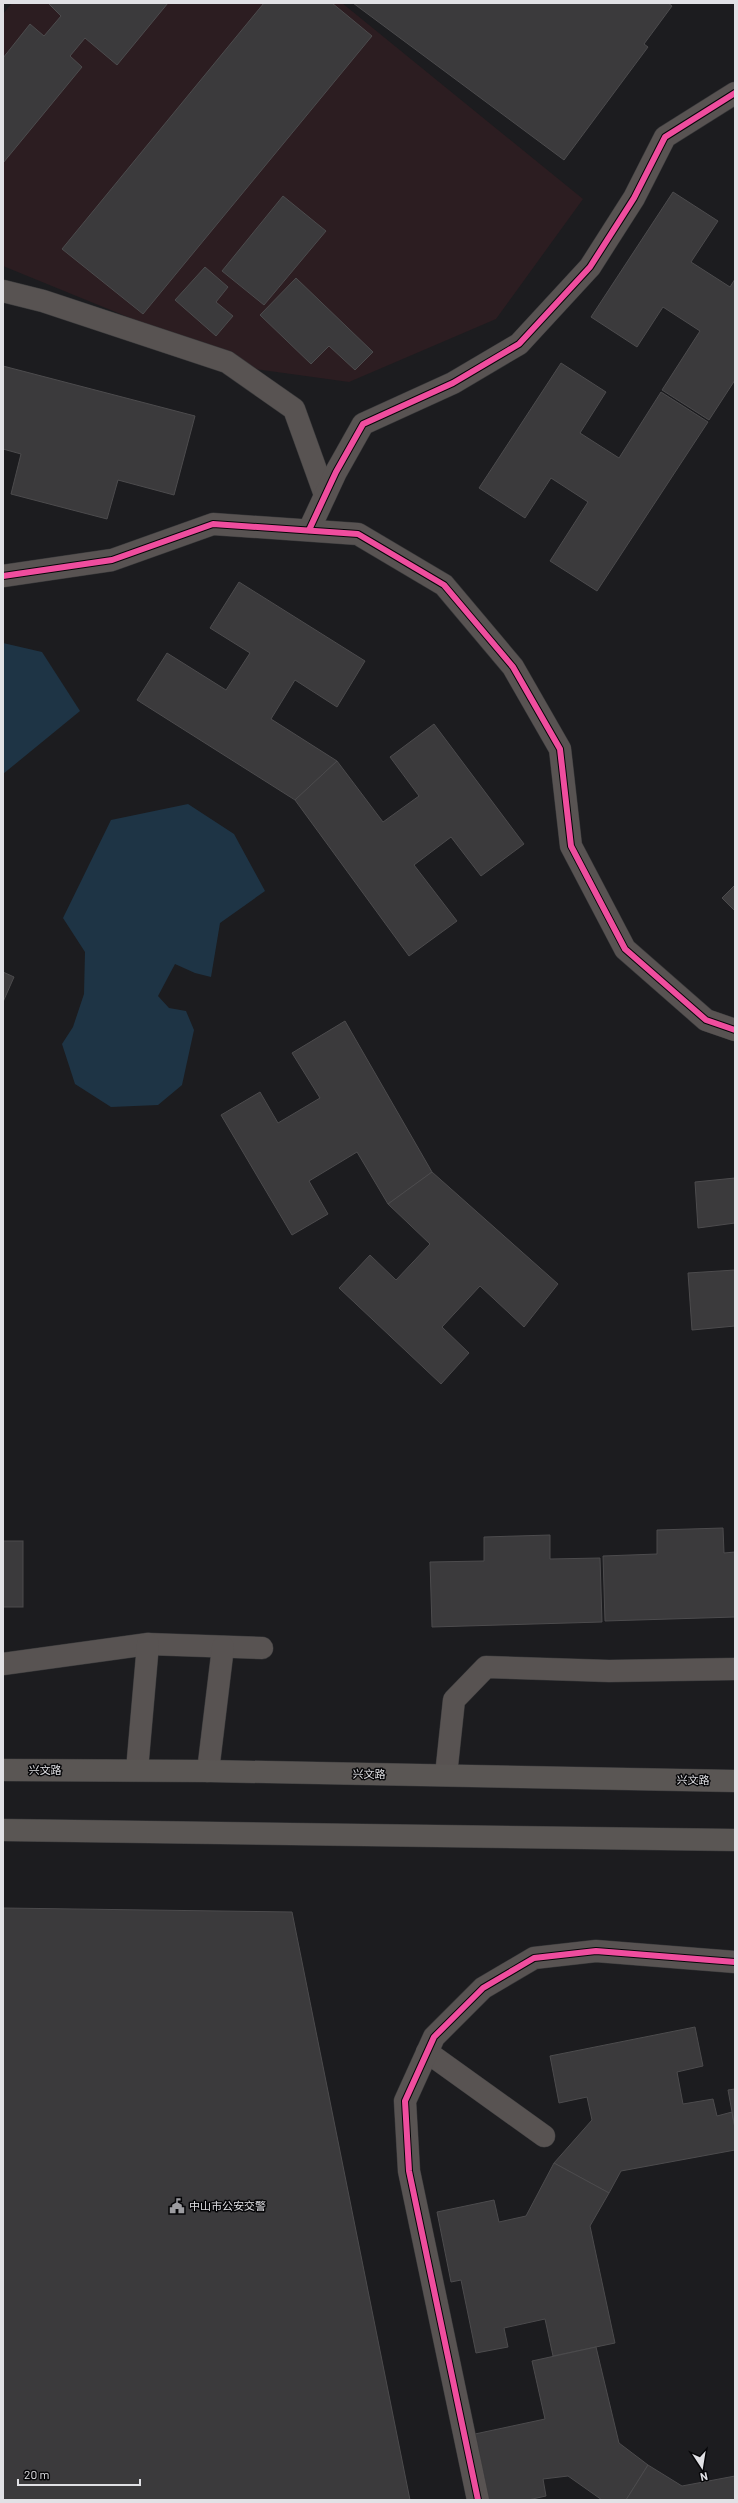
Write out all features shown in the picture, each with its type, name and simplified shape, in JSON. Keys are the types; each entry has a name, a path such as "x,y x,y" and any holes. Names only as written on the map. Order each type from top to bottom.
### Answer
{"main road":[{"name":"兴文路","path":"3,1770 208,1771 735,1781"},
{"path":"3,1830 735,1840"}],"street":[{"path":"309,530 363,424 453,382 519,344 590,268 634,198 665,137 735,93"},
{"path":"3,291 43,301 227,362 294,409 326,495"},
{"path":"3,576 112,560 213,524 358,534 444,585 513,667 560,749 571,846 625,949 706,1020 735,1030"},
{"path":"137,1770 148,1644"},
{"path":"3,1664 148,1644 262,1648"},
{"path":"208,1771 223,1647"},
{"path":"446,1776 454,1700 486,1667 609,1671 735,1669"},
{"path":"478,2500 409,2172 405,2101 434,2037 483,1988 534,1958 596,1951 735,1962"},
{"path":"428,2052 544,2136"}],"shaded area":[{"path":"12,3 342,3 583,199 496,319 349,382 255,369 3,266 3,14"}],"water":[{"path":"3,643 42,652 80,711 3,774"},
{"path":"188,804 234,834 265,891 220,923 211,977 195,973 175,964 158,996 169,1008 186,1011 194,1030 182,1085 158,1105 111,1107 75,1084 62,1044 73,1027 84,994 85,952 63,918 111,820"}],"building":[{"path":"48,3 168,3 117,65 85,38 70,56 82,67 3,163 3,58 30,24 44,36 61,16"},
{"path":"264,3 332,3 372,36 143,314 62,249"},
{"path":"353,3 668,3 672,6 644,44 648,47 564,160"},
{"path":"673,192 718,221 691,262 730,287 735,279 735,380 709,420 662,390 700,331 663,307 637,347 591,317"},
{"path":"283,196 326,231 264,305 222,271"},
{"path":"205,267 228,287 216,302 233,316 216,336 175,300"},
{"path":"296,278 373,352 355,370 329,346 311,364 260,315"},
{"path":"561,363 606,392 580,433 619,458 661,392 708,422 597,591 550,561 588,502 551,478 525,518 479,488"},
{"path":"3,366 195,416 174,495 118,480 107,519 11,494 21,454 3,449"},
{"path":"239,582 365,661 337,707 295,680 271,719 337,761 295,800 137,700 167,653 226,690 250,653 210,628"},
{"path":"434,724 524,844 481,876 451,837 414,865 457,921 409,956 295,800 337,761 383,822 419,796 390,757"},
{"path":"735,885 735,911 722,898"},
{"path":"3,972 14,977 3,1002"},
{"path":"345,1021 432,1172 388,1204 357,1152 309,1181 328,1214 292,1235 221,1115 260,1092 278,1123 320,1098 292,1053"},
{"path":"432,1172 558,1284 524,1327 480,1286 442,1327 469,1353 441,1384 339,1288 370,1255 396,1280 430,1244 388,1204"},
{"path":"735,1178 735,1223 698,1228 695,1182"},
{"path":"735,1270 735,1326 692,1330 688,1273"},
{"path":"723,1528 724,1553 735,1552 735,1617 605,1621 603,1556 657,1554 657,1530"},
{"path":"550,1535 550,1559 600,1558 602,1622 432,1627 430,1562 484,1561 484,1537"},
{"path":"3,1541 23,1541 23,1607 3,1607"},
{"name":"中山市公安交警","path":"3,1908 292,1912 410,2500 3,2500"},
{"path":"695,2027 703,2066 677,2072 683,2104 713,2099 717,2116 732,2112 735,2128 735,2150 621,2171 609,2193 554,2163 592,2120 587,2097 559,2103 550,2056"},
{"path":"735,2089 735,2128 728,2090"},
{"path":"554,2163 609,2193 590,2226 615,2343 553,2356 545,2319 504,2328 508,2347 476,2353 461,2280 451,2282 437,2212 494,2200 499,2222 526,2216"},
{"path":"596,2347 619,2443 648,2465 626,2500 602,2500 568,2476 543,2479 546,2496 528,2500 489,2500 475,2434 545,2419 532,2361"},
{"path":"648,2465 682,2486 735,2476 735,2500 626,2500"}],"cycle path":[{"path":"309,530 336,472 363,424 453,383 519,344 590,267 634,198 665,137 735,93"},
{"path":"3,576 112,560 213,524 358,534 444,585 513,667 560,749 571,846 625,949 706,1020 735,1030"},
{"path":"478,2500 409,2171 405,2101 434,2037 483,1988 534,1958 596,1951 735,1962"}],"place":[{"name":"中山市公安交警","path":"177,2206"}]}
